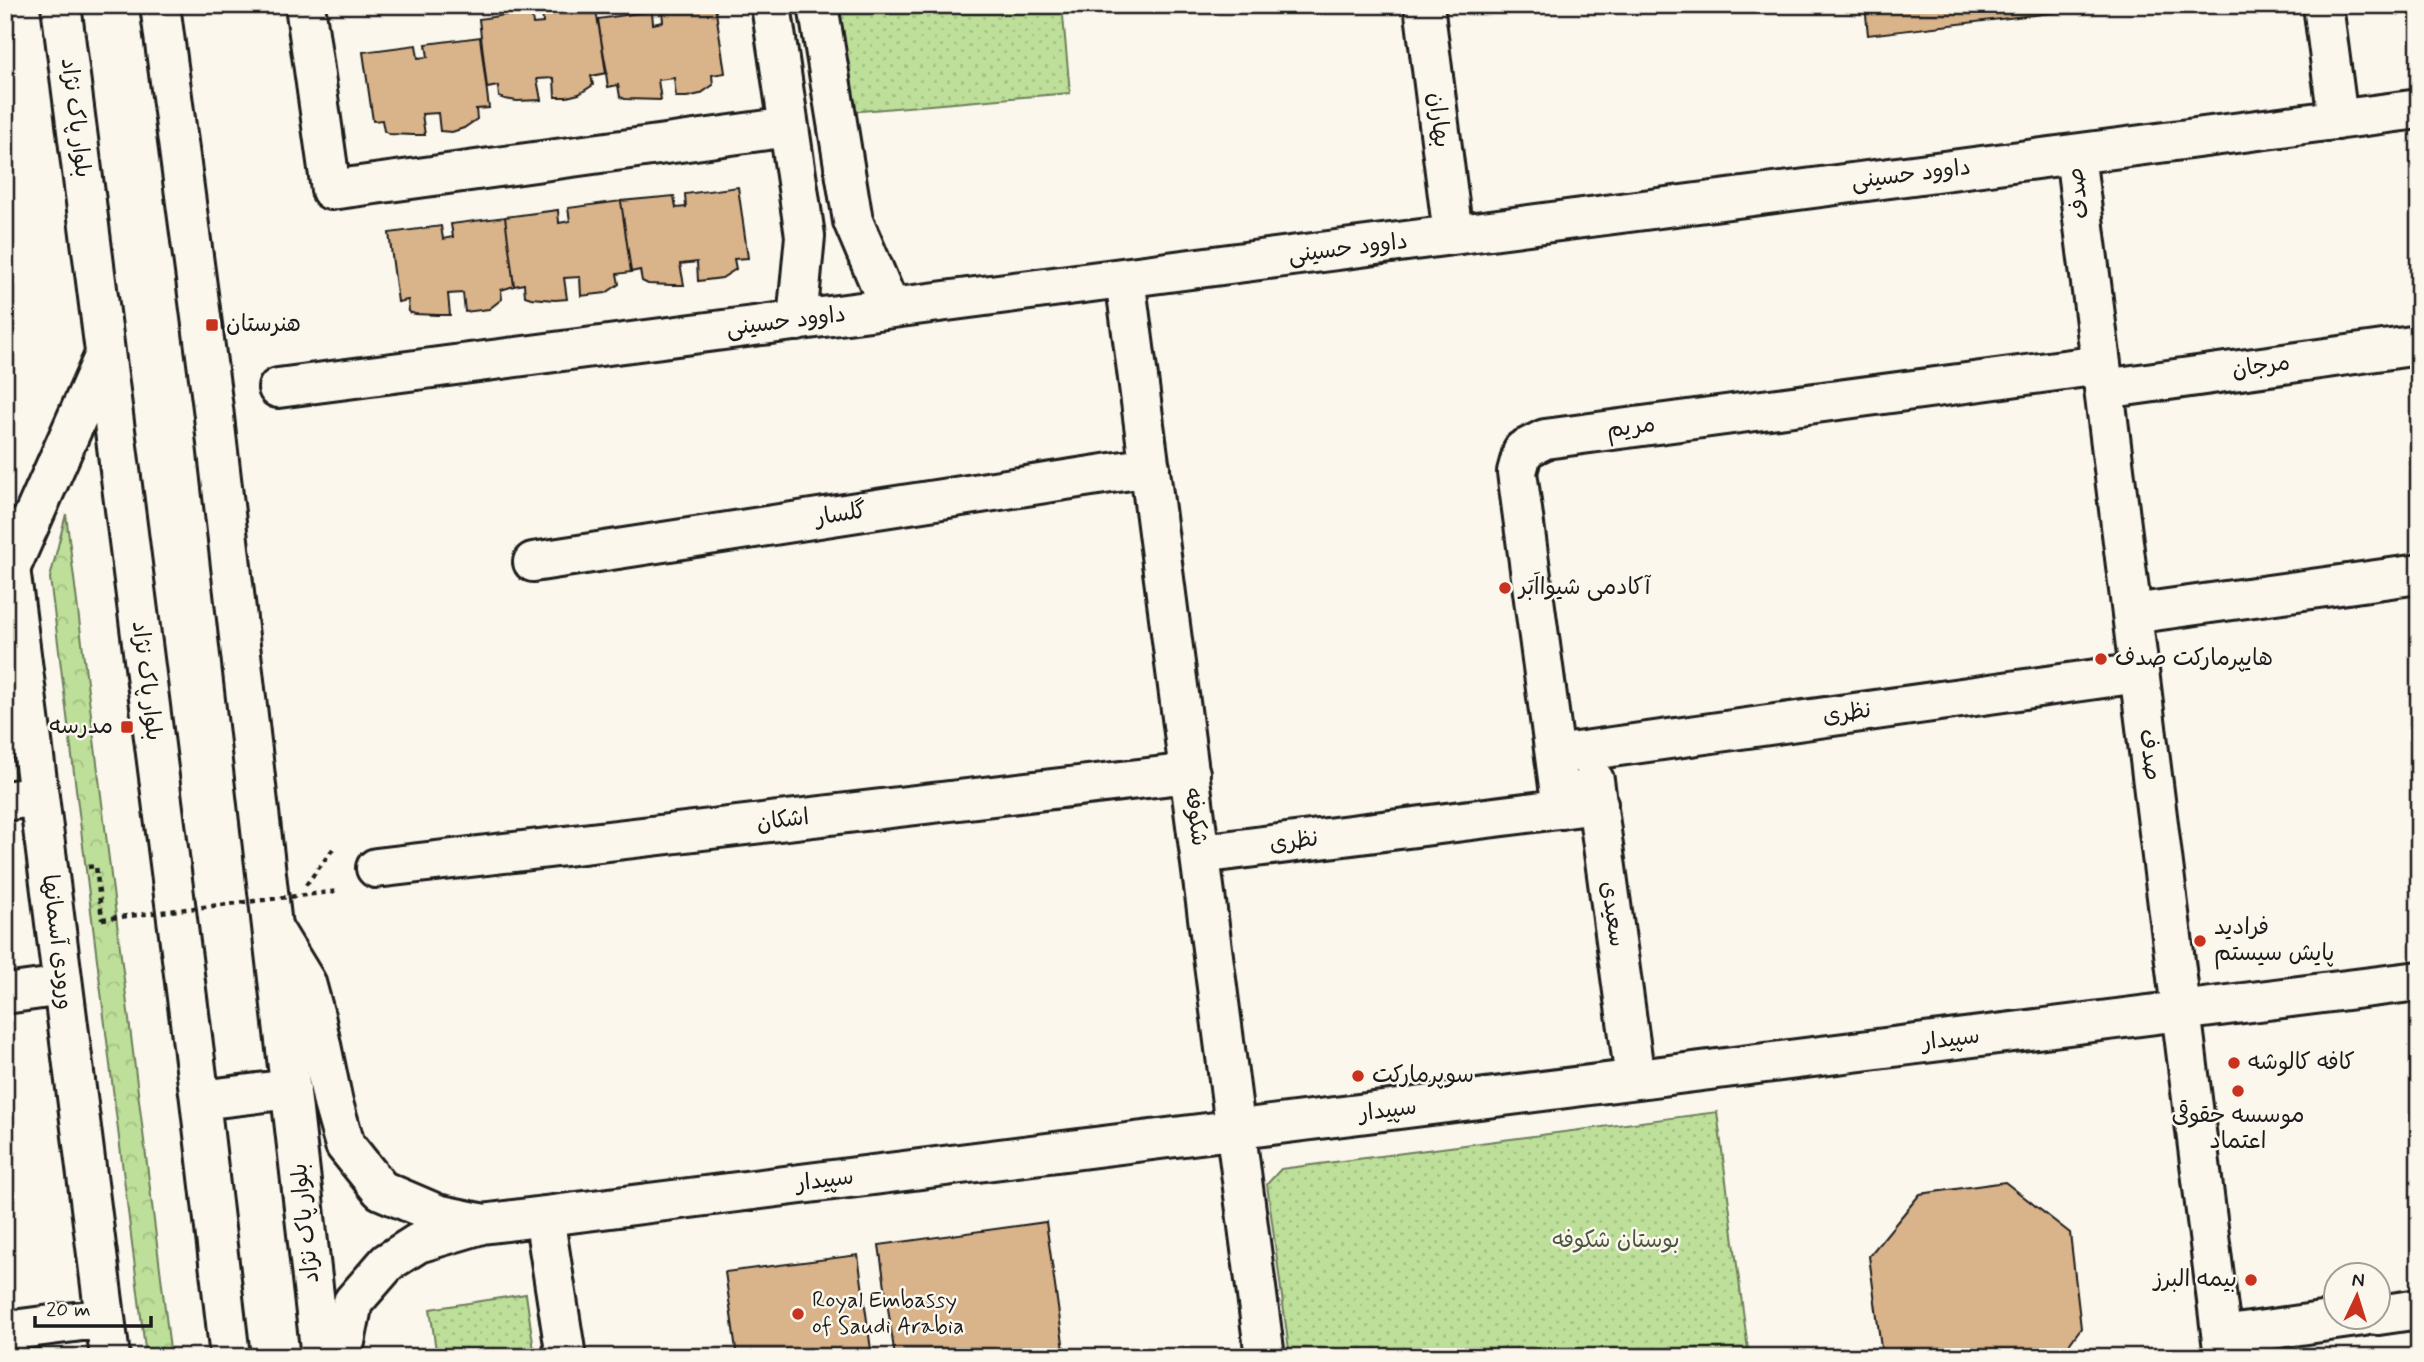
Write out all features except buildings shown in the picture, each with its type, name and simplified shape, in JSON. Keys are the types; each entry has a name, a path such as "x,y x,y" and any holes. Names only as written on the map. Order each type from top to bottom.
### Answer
{"street":[{"path":"305,5 331,190 789,127"},
{"path":"771,5 805,236 797,321"},
{"path":"818,5 853,221 890,308"},
{"name":"بهاران","path":"1423,5 1452,235"},
{"path":"2323,5 2338,120"},
{"name":"بلوار پاک نژاد","path":"155,11 213,408 321,1357"},
{"name":"بلوار پاک نژاد","path":"70,15 104,357 200,1100 230,1357"},
{"name":"داوود حسینی","path":"278,388 2419,109"},
{"name":"صدف","path":"2075,154 2223,1346"},
{"name":"شکوفه","path":"1125,278 1265,1357"},
{"name":"مرجان","path":"2102,377 2419,345"},
{"path":"10,569 104,357"},
{"name":"مریم","path":"1573,752 1517,472 1523,450 1545,439 2102,377"},
{"name":"گلسار","path":"533,562 1150,467"},
{"name":"ورودی آسمانها","path":"5,528 10,569 22,798 63,986 110,1357"},
{"path":"2132,614 2419,574"},
{"name":"نظری","path":"1573,752 2139,673"},
{"name":"سعیدی","path":"1573,752 1580,807 1635,1080"},
{"name":"اشکان","path":"376,868 1190,773"},
{"name":"نظری","path":"1200,854 1580,807"},
{"path":"273,929 306,983 316,1016 332,1103 345,1145 381,1190 437,1214 482,1224"},
{"name":"سپیدار","path":"482,1224 2419,982"},
{"path":"5,994 63,986"},
{"path":"200,1100 291,1089"},
{"path":"544,1216 566,1357"},
{"path":"342,1357 353,1302 388,1262 418,1243 482,1224"},
{"path":"2392,1313 2419,1309"},
{"path":"5,1331 105,1318"},
{"path":"2223,1346 2322,1326"}],"path":[{"path":"96,866 102,919 340,891"}],"green space":[{"path":"840,5 1062,5 1070,93 850,112"},
{"path":"66,514 171,1357 146,1357 50,578"},
{"name":"بوستان شکوفه","path":"1717,1112 1749,1357 1290,1357 1267,1184 1281,1169"},
{"path":"526,1294 535,1357 437,1357 430,1309"}],"place":[{"name":"هنرستان","path":"212,325"},
{"name":"آکادمی شیوااَبَر","path":"1505,588"},
{"name":"هایپرمارکت صدف","path":"2101,659"},
{"name":"مدرسه","path":"127,727"},
{"name":"فرادید پایش سیستم","path":"2200,941"},
{"name":"کافه کالوشه","path":"2234,1063"},
{"name":"سوپرمارکت","path":"1358,1076"},
{"name":"موسسه حقوقی اعتماد","path":"2238,1091"},
{"name":"بیمه البرز","path":"2251,1280"},
{"name":"Royal Embassy of Saudi Arabia","path":"798,1314"}]}
